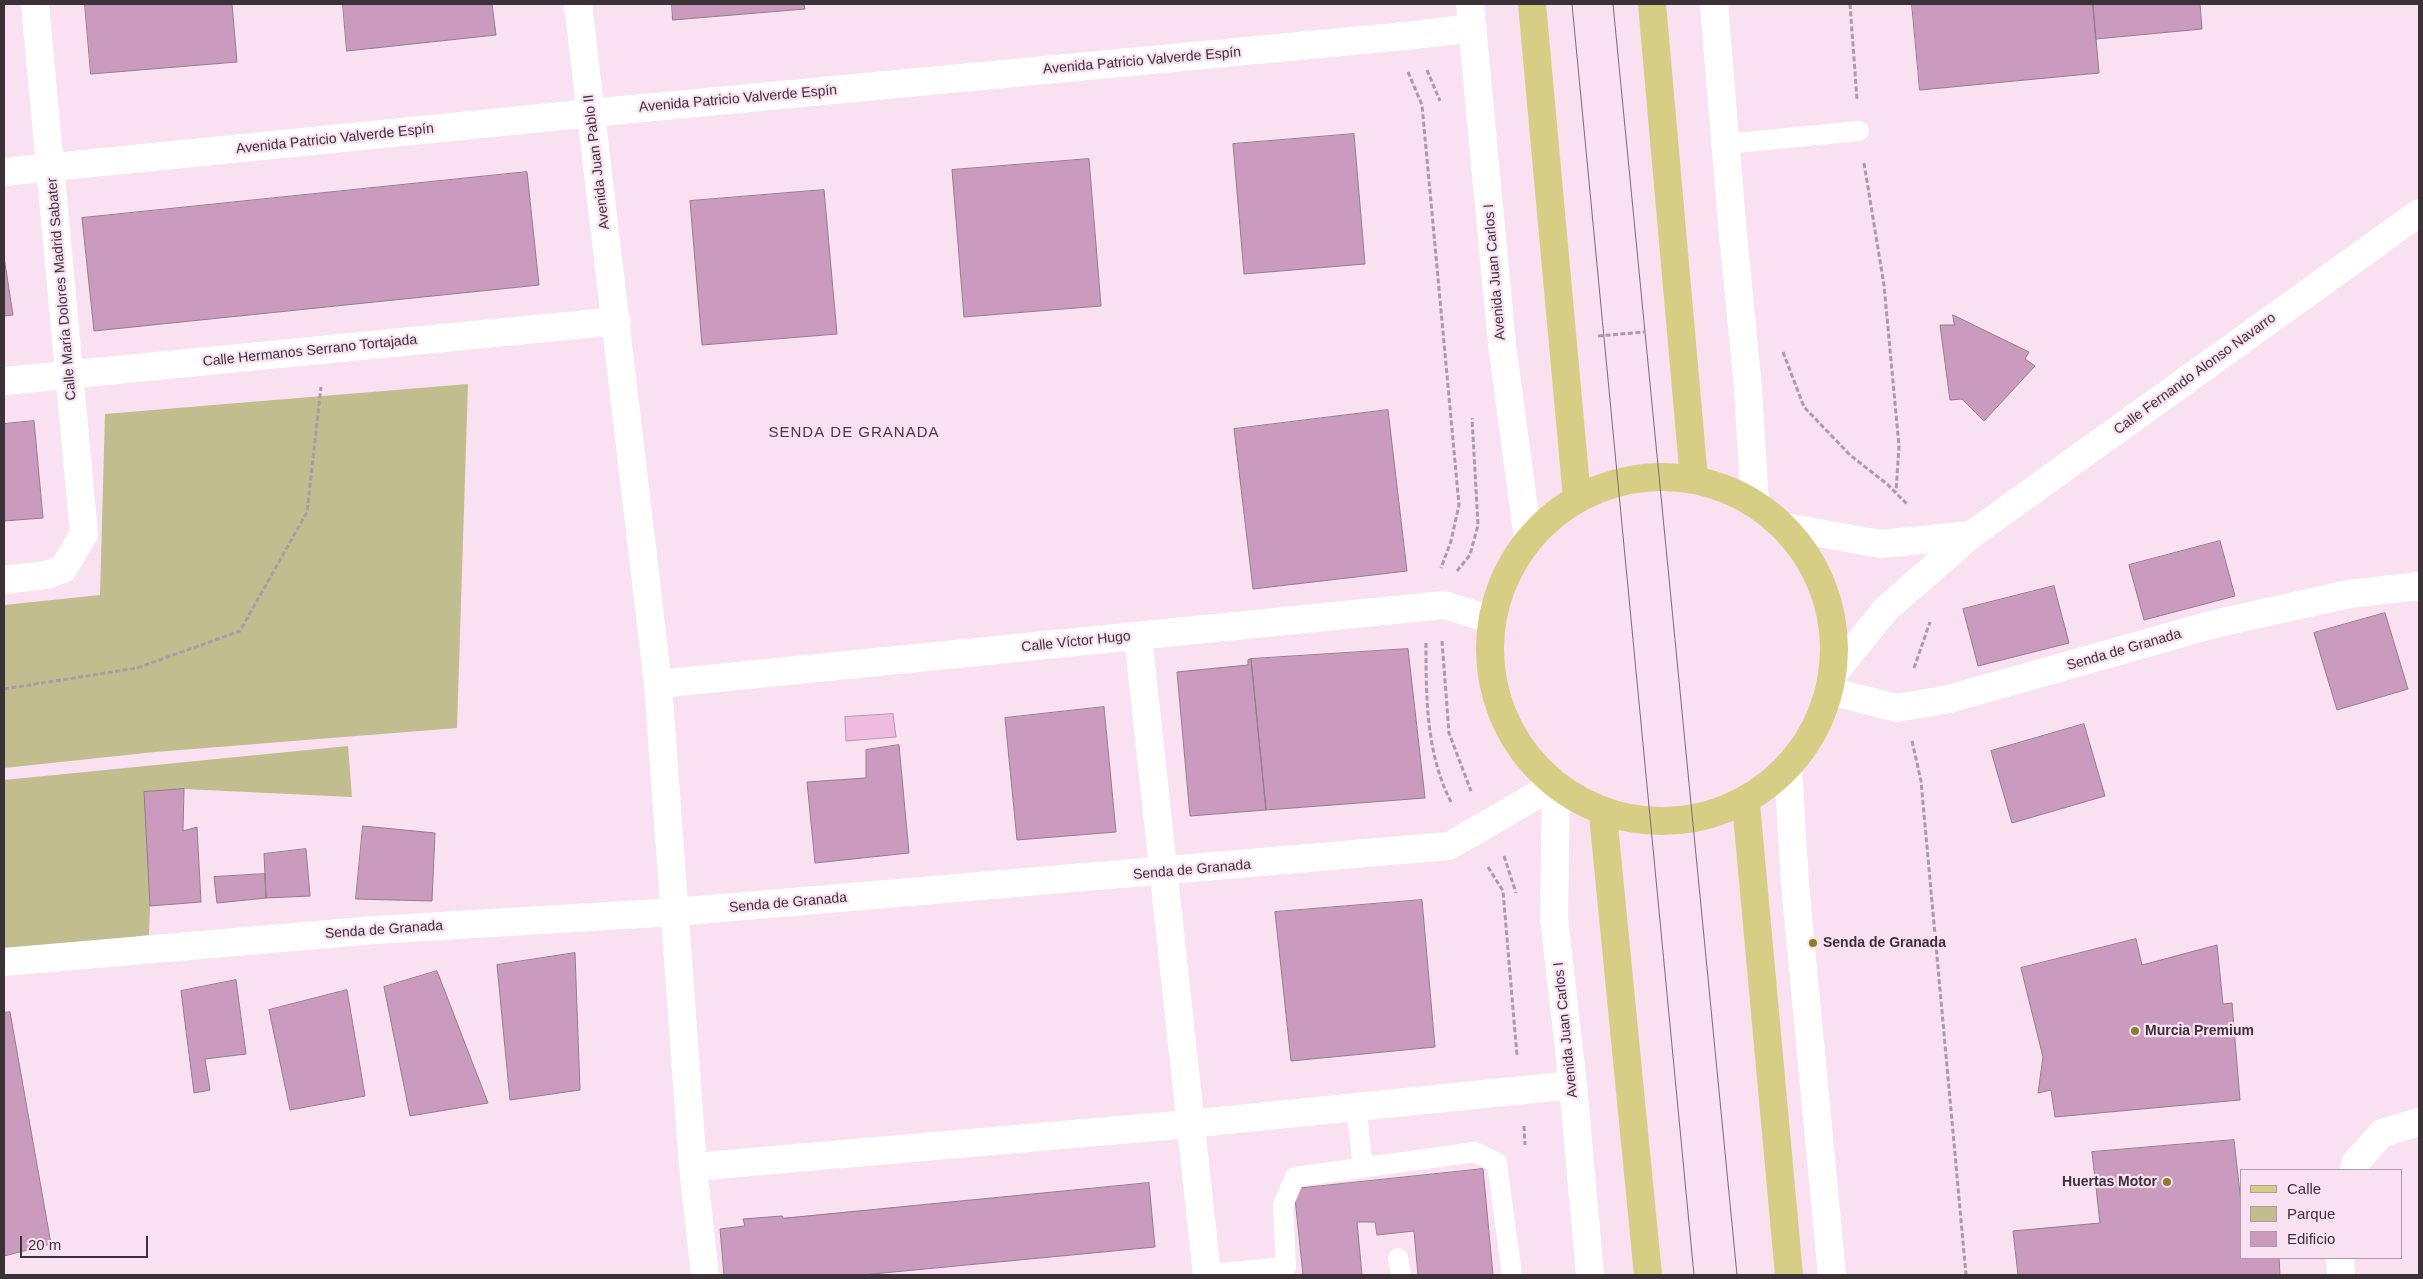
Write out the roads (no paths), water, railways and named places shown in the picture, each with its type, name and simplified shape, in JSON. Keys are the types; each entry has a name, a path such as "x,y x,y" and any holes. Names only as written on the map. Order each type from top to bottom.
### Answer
{"main road":[{"path":"1532,4 1577,498"},
{"path":"1652,4 1694,479"},
{"path":"1658,476 1694,479 1725,488 1755,502 1785,527 1826,595 1832,682 1814,732 1788,768 1746,804 1692,819 1652,821 1603,815 1556,784 1515,738 1493,681 1492,620 1504,576 1528,539 1551,516 1577,498 1617,482 1658,476"},
{"path":"1746,804 1790,1275"},
{"path":"1603,815 1648,1275"}],"street":[{"name":"Calle María Dolores Madrid Sabater","path":"4,580 46,576 63,569 84,534 35,4"},
{"name":"Avenida Juan Pablo II","path":"578,4 617,321 658,684 693,1167 705,1275"},
{"path":"1714,4 1748,388 1755,502"},
{"name":"Avenida Patricio Valverde Espín","path":"4,172 1415,35 1471,16"},
{"name":"Avenida Juan Carlos I","path":"1471,16 1502,344 1528,539"},
{"name":"Calle Fernando Alonso Navarro","path":"1832,682 1886,609 1971,535 2419,213"},
{"name":"Calle Hermanos Serrano Tortajada","path":"4,381 617,321"},
{"path":"1785,527 1881,544 1971,535"},
{"name":"Senda de Granada","path":"1832,682 1897,708 1949,699 2214,624 2349,594 2419,586"},
{"name":"Calle Víctor Hugo","path":"658,684 1444,605 1492,620"},
{"path":"1138,636 1189,1124 1207,1275"},
{"path":"1788,768 1795,884 1832,1275"},
{"name":"Avenida Juan Carlos I","path":"1556,784 1554,918 1590,1275"},
{"name":"Senda de Granada","path":"4,962 375,930 675,912 1163,872 1449,846 1556,784"},
{"path":"693,1167 1189,1124 1572,1085"},
{"path":"2354,1169 2356,1162 2382,1134 2419,1122"},
{"path":"2340,1259 2341,1275"}],"lane":[{"path":"1726,144 1859,131"},
{"path":"1356,1107 1363,1167"},
{"path":"1207,1275 1286,1267 1282,1205 1295,1177 1474,1152 1497,1163 1512,1275"}],"tram line":[{"path":"1572,4 1694,1275"},
{"path":"1613,4 1737,1275"}],"place":[{"name":"Senda de Granada","path":"1813,943"},
{"name":"Murcia Premium","path":"2135,1031"},
{"name":"Huertas Motor","path":"2167,1182"}],"district":[{"name":"SENDA DE GRANADA","path":"854,433"}]}
